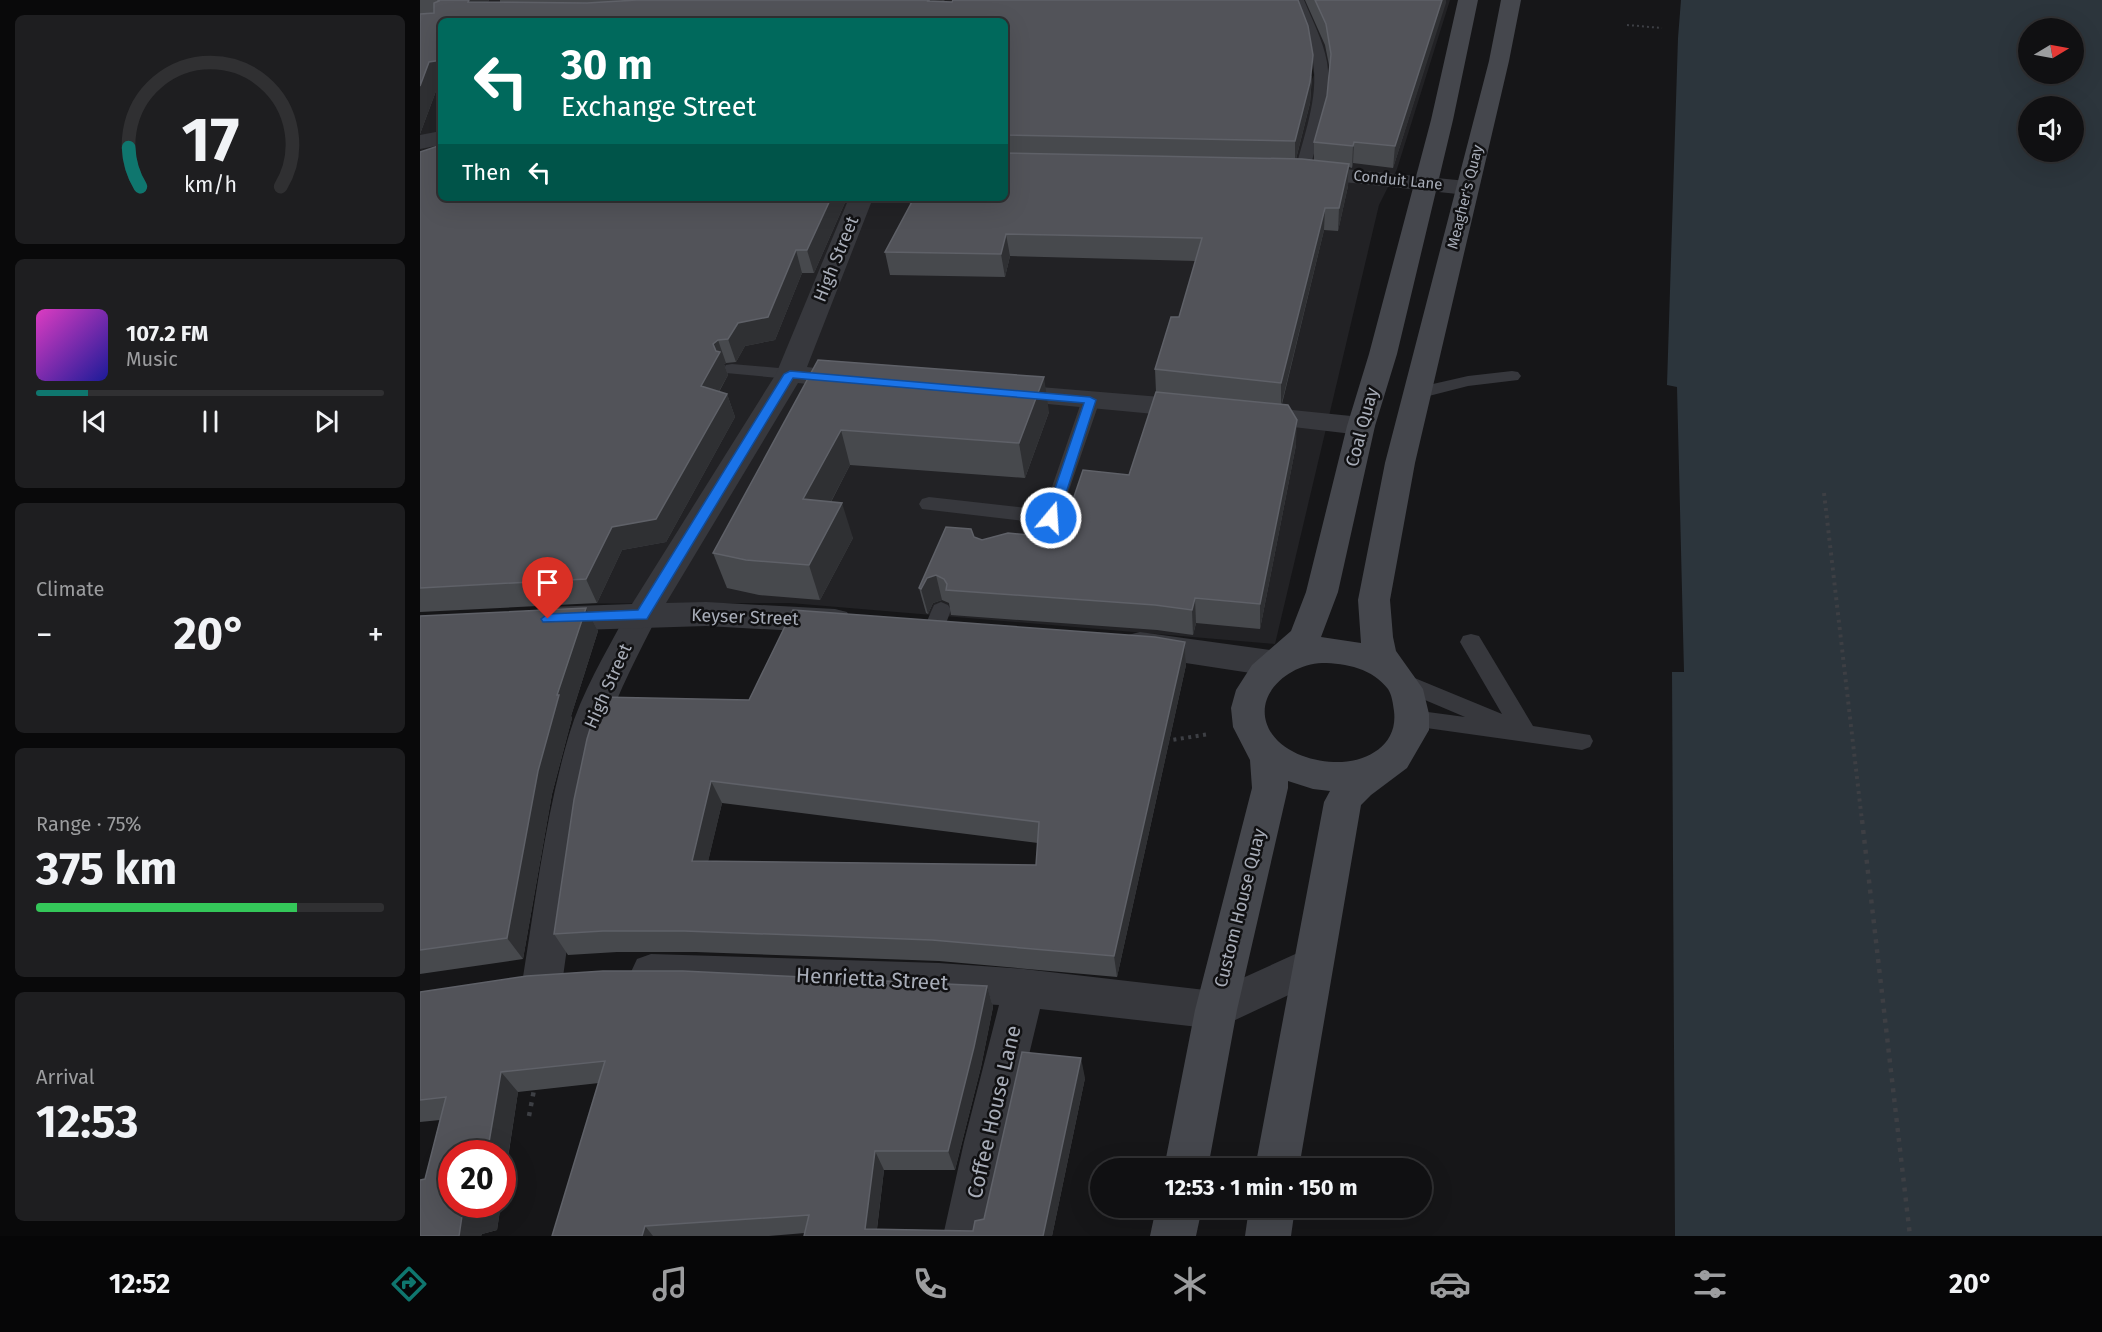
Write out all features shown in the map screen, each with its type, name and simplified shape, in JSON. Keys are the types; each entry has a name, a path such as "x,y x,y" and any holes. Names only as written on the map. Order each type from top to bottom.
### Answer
{"main road":[{"path":"1426,183 1468,0"},
{"name":"Meagher's Quay","path":"1417,393 1511,0"},
{"name":"Coal Quay","path":"1278,663 1303,640 1316,610 1361,426 1383,354 1426,183"},
{"path":"1279,1158 1343,801 1357,782 1389,763 1410,732 1413,719 1410,697 1380,653 1376,637 1374,600 1400,463 1417,393"},
{"path":"1278,663 1310,651 1344,651 1367,657 1397,678"},
{"name":"Custom House Quay","path":"1188,1158 1216,1010 1270,789 1268,760 1255,736 1248,708 1253,690 1264,674 1278,663"},
{"path":"1255,736 1276,760 1296,771 1319,777 1343,777 1366,772 1389,763"},
{"path":"1173,1236 1177,1218"},
{"path":"1268,1236 1271,1218"}],"street":[{"path":"420,142 438,139"},
{"name":"Conduit Lane","path":"1292,171 1467,188"},
{"name":"High Street","path":"562,976 570,808 584,745 602,692 642,615 790,374 860,201"},
{"path":"790,374 882,382"},
{"path":"975,390 1361,426"},
{"name":"Keyser Street","path":"522,620 642,615 760,616 865,623"},
{"path":"900,626 947,623"},
{"path":"1112,642 1168,646 1278,663"},
{"path":"1216,1010 1313,964"},
{"name":"Henrietta Street","path":"562,976 800,975 1024,988 1216,1010"},
{"name":"Coffee House Lane","path":"966,1236 988,1131 1024,988"}],"lane":[{"path":"1292,171 1318,102 1321,71 1317,48 1298,0"},
{"path":"732,369 790,374"},
{"path":"1417,393 1468,381 1512,376"},
{"path":"928,504 1051,518 1090,400"},
{"path":"1472,642 1525,732"},
{"path":"1397,678 1525,732"},
{"path":"1413,719 1582,741"}],"path":[{"path":"1627,25 1662,28"},
{"path":"1824,492 1910,1236"},
{"path":"1154,740 1255,736"},
{"path":"529,1116 534,1090"}],"shaded area":[{"path":"420,0 1200,0 1299,108 1314,75 1292,0 1450,0 1397,169 1379,205 1275,644 790,603 420,604"},
{"path":"1681,0 2102,0 2102,1236 1675,1236 1672,672 1684,672 1677,387 1667,385"}],"building":[{"path":"637,0 929,0 952,2 953,0 1298,0 1308,26 1313,55 1310,82 1295,141 1008,135 1008,18 438,18 438,60 429,62 420,86 420,14 434,13 434,3 439,1 587,3"},
{"path":"1315,0 1442,0 1395,146 1354,142 1353,146 1314,142 1327,96 1331,54 1326,24"},
{"path":"438,146 438,201 830,201 807,250 796,250 768,317 738,323 728,339 718,340 713,344 716,351 720,352 701,386 727,394 656,519 612,527 586,579 420,588 420,152"},
{"path":"1008,153 1302,159 1349,164 1339,208 1325,208 1281,383 1155,369 1171,317 1179,317 1202,238 1006,234 1001,254 885,252 912,201 1008,201"},
{"path":"818,360 1044,377 1019,443 841,430 803,499 842,503 809,565 746,560 713,553"},
{"path":"1156,392 1288,405 1297,420 1260,604 1195,598 1192,610 1155,605 946,590 947,584 944,579 936,575 927,578 921,589 919,588 946,527 971,529 974,537 982,540 1008,533 1060,538 1083,470 1129,475"},
{"path":"586,608 557,695 559,695 538,771 507,938 420,950 420,616"},
{"path":"793,610 1155,637 1185,642 1114,956 932,940 684,931 603,931 554,934 574,800 587,739 600,697 749,700","holes":["711,781 1039,822 1036,865 692,861"]},
{"path":"603,971 683,971 987,986 948,1151 875,1151 865,1229 973,1231 975,1221 984,1219 1022,1052 1081,1058 1043,1236 804,1236 809,1215 645,1226 642,1236 552,1236 605,1061 501,1072 489,1140 438,1140 438,1218 462,1218 459,1236 420,1236 420,1180 425,1179 446,1097 420,1100 420,992 527,976"}],"route":[{"path":"548,619 642,615 790,374 1090,400 1051,518"}]}
